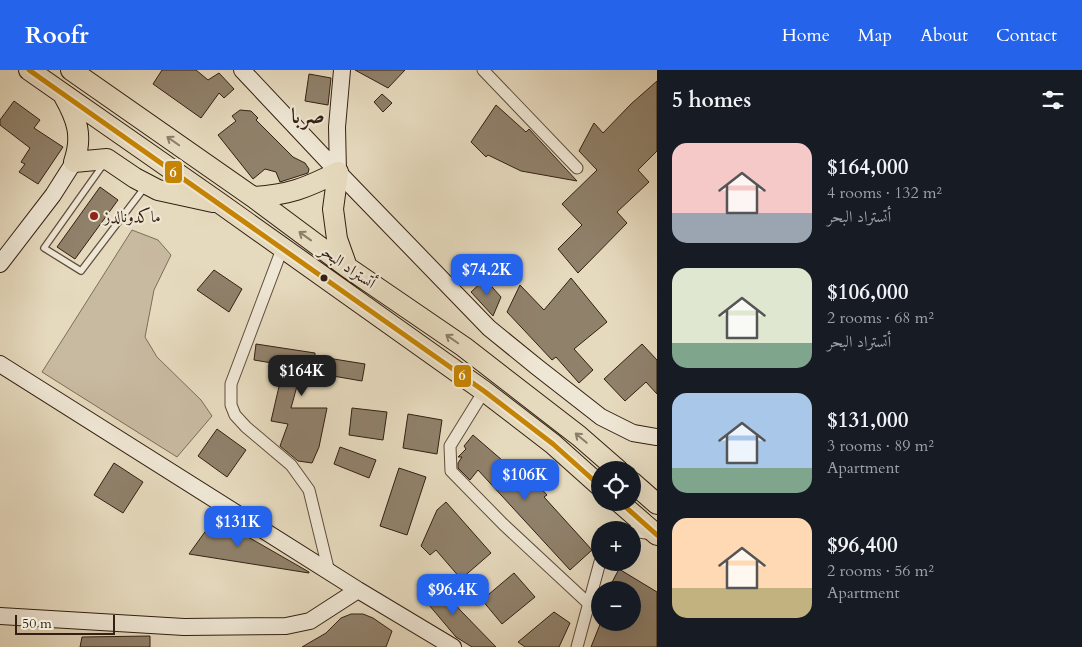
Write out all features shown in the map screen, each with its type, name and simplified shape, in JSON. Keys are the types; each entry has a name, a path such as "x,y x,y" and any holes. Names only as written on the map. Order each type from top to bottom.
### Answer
{"highway":[{"name":"أتستراد البحر","path":"29,70 221,204 484,392 553,444 591,478"},
{"name":"أتستراد البحر","path":"71,70 252,197 347,267 464,347 579,436 608,461"},
{"path":"63,94 73,112 79,132 79,149 74,162 107,159 158,190 221,204"},
{"path":"252,197 277,196 296,191 338,172"},
{"path":"338,172 333,209 337,239 347,267"},
{"path":"641,490 657,504"},
{"path":"629,511 657,535"}],"street":[{"path":"242,70 490,328 601,417 633,433 657,437"},
{"path":"338,172 337,127 342,70"},
{"path":"483,70 577,168"},
{"path":"0,264 53,195 74,162"},
{"path":"282,249 231,384 231,405 235,414 246,427 281,455 305,483 314,506 329,572"},
{"path":"0,364 329,572 453,647"},
{"path":"484,392 450,446 451,471 503,524 589,604"},
{"path":"641,532 657,535"},
{"path":"577,647 598,571"},
{"path":"0,616 184,627 286,626 310,621 358,590"}],"lane":[{"path":"107,159 44,248 81,271 147,185"}],"shaded area":[{"path":"132,230 158,240 171,255 154,290 145,337 157,357 201,400 212,416 177,457 42,372"}],"building":[{"path":"162,70 196,70 208,80 219,73 234,89 224,98 219,93 201,118 153,84"},
{"path":"355,70 405,70 388,88"},
{"path":"309,74 331,78 328,105 305,101"},
{"path":"657,81 657,151 638,170 649,182 617,212 627,223 578,273 558,249 582,225 562,204 597,170 579,151 594,123 603,133"},
{"path":"382,94 392,103 383,112 374,102"},
{"path":"14,101 40,120 34,128 63,147 38,184 19,172 25,164 21,162 30,148 0,125 0,120"},
{"path":"496,105 526,132 529,129 577,181 521,171 488,155 486,157 471,142"},
{"path":"240,110 251,111 258,118 256,120 293,157 305,163 309,169 308,173 280,182 276,172 265,169 253,179 218,135 236,121 232,116"},
{"path":"100,187 118,200 75,259 57,247"},
{"path":"214,270 242,289 229,312 197,290"},
{"path":"571,278 607,322 574,349 593,370 579,383 556,357 552,360 507,312 520,285 544,310"},
{"path":"485,279 501,297 493,316 471,292"},
{"path":"256,344 315,353 315,356 365,364 362,381 327,375 328,372 302,368 291,408 327,408 319,447 312,463 298,461 280,446 288,424 271,421 284,365 254,360"},
{"path":"642,344 657,360 657,394 646,382 625,401 604,379"},
{"path":"352,408 387,412 383,440 349,435"},
{"path":"408,414 442,420 437,454 403,448"},
{"path":"217,429 246,450 227,477 198,456"},
{"path":"473,435 510,467 516,461 547,495 544,497 591,551 570,570 478,470 470,480 458,468 458,463 462,457 458,457 466,449 464,446"},
{"path":"340,447 376,460 369,478 334,464"},
{"path":"114,463 143,482 123,513 94,495"},
{"path":"399,468 426,477 407,535 380,526"},
{"path":"446,502 491,553 461,579 436,550 430,555 421,546 437,510"},
{"path":"215,518 309,572 309,573 189,554"},
{"path":"618,571 622,571 639,581 613,581"},
{"path":"514,573 535,597 502,624 482,600"},
{"path":"434,578 460,610 496,647 472,647 456,637 418,592"},
{"path":"641,582 657,592 657,647 591,647 597,631 641,631"},
{"path":"554,612 570,623 559,647 525,647 518,642"},
{"path":"351,614 363,614 373,618 392,631 386,647 302,647 326,633 341,618"},
{"path":"150,636 150,647 80,647 82,637"}],"transit line":[{"name":"6","path":"29,70 484,391 553,444 591,478"},
{"name":"6","path":"630,511 657,535"}],"place":[{"name":"ماكدونالدز","path":"94,216"}],"district":[{"name":"صربا","path":"308,116"}]}
